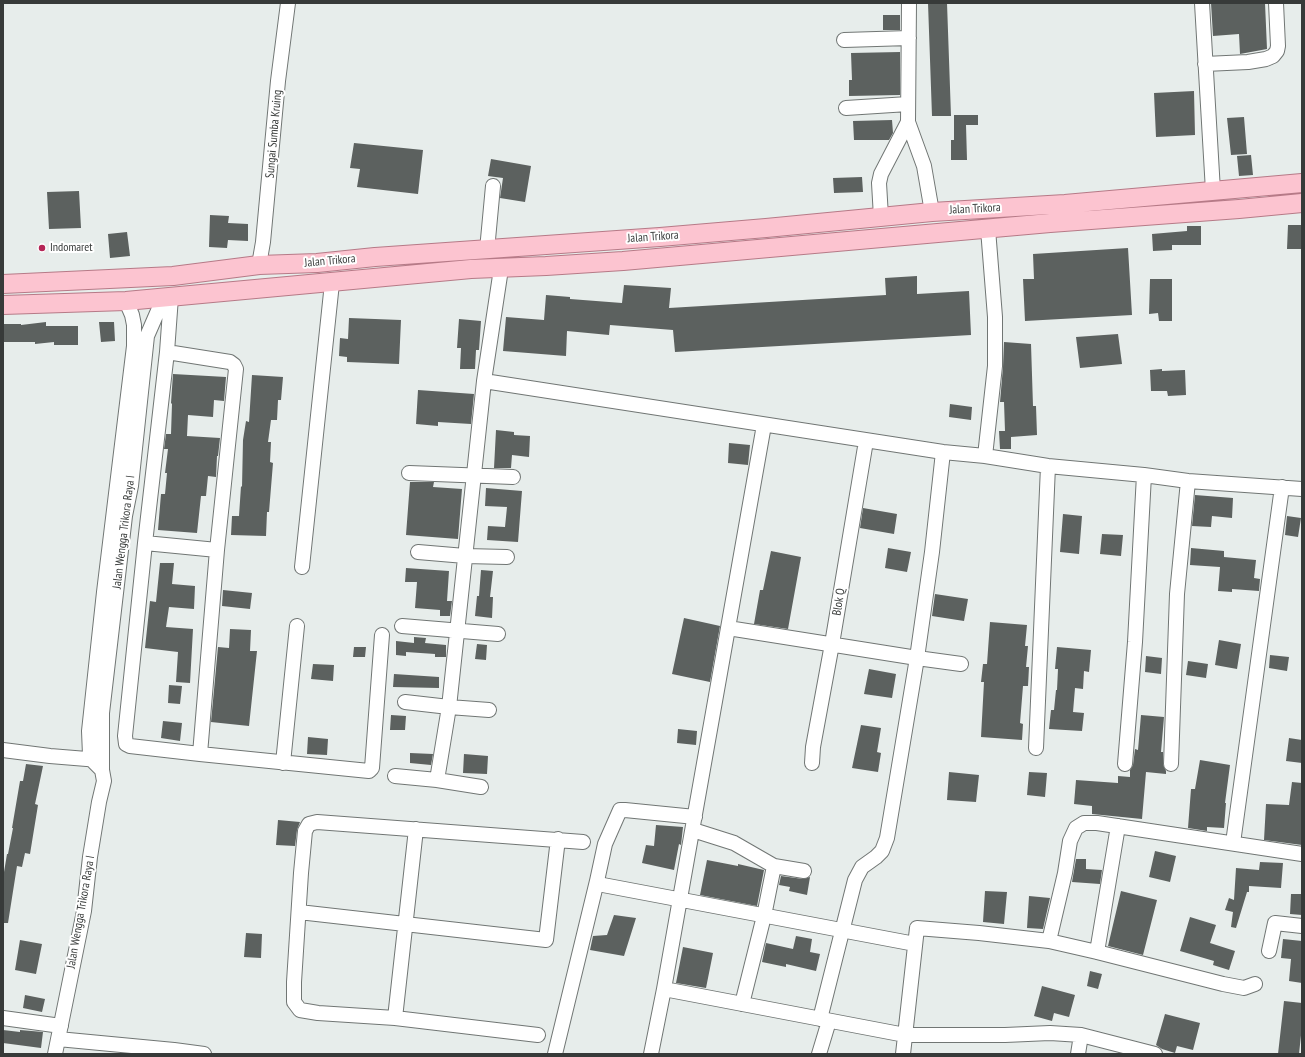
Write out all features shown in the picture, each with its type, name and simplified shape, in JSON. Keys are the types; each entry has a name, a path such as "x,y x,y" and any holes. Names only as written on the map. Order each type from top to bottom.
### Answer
{"main road":[{"name":"Jalan Trikora","path":"3,284 173,276 259,265 317,263 375,257 486,250 932,212 1065,204 1302,183"},
{"name":"Jalan Trikora","path":"3,305 126,301 471,269 501,269 623,260 1302,203"},
{"path":"852,219 851,230 857,241"},
{"path":"805,224 813,232 814,236 812,244"}],"street":[{"name":"Sungai Sumba Kruing","path":"259,265 263,242 278,81 288,3"},
{"path":"909,3 908,122 924,166 932,212"},
{"path":"1202,3 1213,191"},
{"path":"1206,64 1248,62 1266,59 1273,56 1277,51 1278,46 1276,3"},
{"path":"844,40 909,38"},
{"path":"846,108 908,104"},
{"path":"881,217 878,182 908,122"},
{"path":"486,250 493,186"},
{"path":"985,456 995,366 995,317 988,229"},
{"path":"437,780 449,707 484,381 501,269"},
{"path":"302,567 332,283"},
{"path":"168,297 167,352 145,543 125,740 126,744 130,746 200,754 369,771 372,768 382,635"},
{"name":"Jalan Wengga Trikora Raya I","path":"140,336 168,297"},
{"name":"Jalan Wengga Trikora Raya I","path":"55,1054 84,911 90,858 104,781 98,763 102,713 125,516 131,486 140,336 126,301"},
{"path":"167,352 230,362 236,369 217,550 200,754"},
{"path":"484,381 866,441 943,452 985,456 1048,466 1144,475 1188,481 1282,486 1302,489"},
{"path":"651,1054 694,824 764,425"},
{"name":"Blok Q","path":"812,763 813,747 866,441"},
{"path":"819,1054 824,1020 856,880 862,867 876,857 885,845 917,658 932,552 943,452"},
{"path":"1036,748 1048,466"},
{"path":"409,472 512,477"},
{"path":"1125,764 1135,642 1144,475"},
{"path":"1171,764 1177,594 1188,481"},
{"path":"1233,843 1282,486"},
{"path":"145,543 217,550"},
{"path":"418,552 465,556 507,557"},
{"path":"283,763 297,626"},
{"path":"402,626 498,634"},
{"path":"728,628 961,664"},
{"path":"405,702 489,710"},
{"path":"3,752 98,763"},
{"path":"395,776 437,780 481,787"},
{"path":"555,1054 605,844 620,810 694,824 734,843 774,866 804,871"},
{"path":"538,1035 395,1018 318,1013 300,1010 294,1002 301,873 305,831 309,824 317,822 583,842"},
{"path":"1049,941 1065,873 1070,841 1076,828 1084,823 1098,823 1302,854"},
{"path":"1097,952 1118,826"},
{"path":"395,1018 416,829"},
{"path":"299,912 546,940 558,839"},
{"path":"742,1004 764,916 774,866"},
{"path":"597,881 603,885 843,932 915,944"},
{"path":"1269,950 1275,923 1302,926"},
{"path":"903,1054 918,928 1049,941 1240,988 1255,984"},
{"path":"664,989 905,1035 1005,1035 1050,1033 1081,1035 1155,1054"},
{"path":"3,1018 60,1033 174,1052 204,1054"},
{"path":"1078,1054 1081,1035"}],"building":[{"path":"928,3 947,3 951,116 932,116"},
{"path":"1211,3 1265,3 1267,49 1240,54 1239,34 1213,36"},
{"path":"883,15 900,15 900,30 883,30"},
{"path":"900,52 900,95 849,96 849,80 852,80 851,53"},
{"path":"1194,91 1195,135 1156,137 1154,93"},
{"path":"954,115 978,115 978,125 966,125 967,160 951,160 951,140 954,140"},
{"path":"1244,117 1247,154 1231,155 1227,118"},
{"path":"892,120 893,133 889,140 854,140 853,121"},
{"path":"354,143 423,150 418,194 357,187 360,169 350,168"},
{"path":"1251,155 1253,175 1239,176 1237,156"},
{"path":"491,159 531,166 525,202 500,198 503,178 488,176"},
{"path":"862,177 863,192 834,193 833,178"},
{"path":"79,191 81,228 49,229 47,192"},
{"path":"210,215 229,216 228,223 248,224 248,241 228,240 227,248 209,247"},
{"path":"1288,225 1302,225 1302,249 1287,249"},
{"path":"1187,226 1201,226 1201,245 1172,245 1172,250 1153,251 1152,234 1187,231"},
{"path":"127,232 130,256 110,258 108,234"},
{"path":"1128,248 1132,315 1025,321 1023,279 1034,279 1033,254"},
{"path":"917,276 917,294 969,291 971,335 675,352 673,330 610,325 609,335 567,331 566,356 503,351 506,317 544,320 546,295 570,297 570,299 622,303 624,285 671,288 669,308 886,295 885,278"},
{"path":"1150,279 1172,279 1172,321 1159,321 1158,313 1149,314"},
{"path":"349,318 401,320 399,364 347,362 347,357 339,356 340,338 348,339"},
{"path":"459,319 481,321 479,350 476,350 475,369 460,369 461,348 457,348"},
{"path":"46,322 46,326 78,326 78,345 54,345 54,342 35,344 35,342 3,342 3,324 21,325"},
{"path":"99,322 114,322 115,341 101,342"},
{"path":"1118,334 1122,364 1080,368 1076,337"},
{"path":"1004,342 1031,344 1033,406 1036,406 1037,435 1011,437 1011,449 1000,449 999,431 1005,431 1004,402 1000,402"},
{"path":"1162,369 1162,371 1185,370 1186,395 1168,396 1167,391 1151,391 1150,370"},
{"path":"173,374 226,377 224,401 214,400 213,417 188,415 187,436 220,438 216,477 208,476 206,496 201,496 197,533 158,530 161,494 165,494 167,473 165,473 168,449 164,449 166,434 171,434"},
{"path":"252,375 283,377 281,400 278,400 277,420 271,420 268,442 271,442 270,462 273,463 269,512 267,512 266,536 231,535 232,516 239,516 241,486 242,487 243,440 246,421 249,422"},
{"path":"418,390 474,394 471,424 438,422 438,426 416,424"},
{"path":"950,404 972,407 971,420 949,417"},
{"path":"496,430 514,432 514,435 530,436 529,457 512,455 511,468 494,468"},
{"path":"729,443 750,445 748,465 728,463"},
{"path":"410,482 434,482 433,487 462,489 458,539 406,535"},
{"path":"486,488 522,491 518,542 487,540 488,526 505,527 507,507 485,506"},
{"path":"1195,495 1233,498 1232,518 1212,516 1211,527 1192,526"},
{"path":"863,508 897,514 894,534 860,528"},
{"path":"1063,514 1082,516 1079,554 1060,552"},
{"path":"1287,516 1301,518 1298,537 1285,535"},
{"path":"1102,534 1123,535 1121,556 1100,554"},
{"path":"888,548 911,552 907,572 885,568"},
{"path":"1191,548 1224,551 1224,557 1256,560 1254,578 1260,579 1259,591 1232,589 1232,592 1218,591 1220,567 1190,565"},
{"path":"771,551 801,557 788,629 754,624 760,590 763,590"},
{"path":"160,563 174,563 172,584 195,586 194,609 169,607 166,627 193,629 190,683 176,682 178,652 145,648 150,601 156,602"},
{"path":"406,568 449,571 447,601 452,601 450,616 440,616 440,610 415,608 417,582 405,582"},
{"path":"481,570 493,571 490,597 493,597 492,618 475,616 477,596 479,596"},
{"path":"223,590 252,593 250,609 222,606"},
{"path":"935,594 968,599 964,621 932,616"},
{"path":"684,618 720,626 710,682 672,674"},
{"path":"990,622 1027,625 1025,646 1028,646 1026,667 1029,667 1028,686 1023,686 1020,723 1023,724 1022,740 981,737 984,682 981,682 983,664 987,664"},
{"path":"230,629 251,630 250,651 257,651 249,726 211,722 218,647 229,648"},
{"path":"414,637 426,638 425,643 446,645 446,657 435,657 435,654 406,652 406,656 396,655 396,641 414,643"},
{"path":"1219,640 1241,644 1237,669 1215,665"},
{"path":"477,644 487,645 486,660 475,659"},
{"path":"354,647 366,647 365,657 353,657"},
{"path":"1057,647 1091,650 1089,672 1084,671 1083,689 1075,688 1073,712 1084,713 1082,731 1049,729 1051,710 1054,710 1057,690 1058,669 1055,669"},
{"path":"1270,655 1289,657 1287,671 1269,668"},
{"path":"1146,656 1162,658 1161,674 1145,672"},
{"path":"1188,661 1208,664 1206,678 1186,675"},
{"path":"313,664 334,665 333,681 311,679"},
{"path":"869,669 896,674 892,698 864,694"},
{"path":"394,674 439,677 439,688 393,687"},
{"path":"169,685 182,686 180,704 168,703"},
{"path":"391,715 406,716 405,730 390,730"},
{"path":"1141,715 1164,717 1161,752 1163,752 1163,764 1166,771 1166,774 1146,772 1142,819 1092,814 1092,806 1074,804 1076,780 1118,783 1118,776 1130,777 1130,770 1133,765 1135,749 1138,750"},
{"path":"163,721 182,723 180,741 161,738"},
{"path":"861,725 881,728 877,752 881,753 878,772 852,768"},
{"path":"678,729 697,731 696,745 677,743"},
{"path":"308,737 328,739 327,755 307,754"},
{"path":"1289,738 1302,740 1302,763 1286,761"},
{"path":"410,753 433,754 431,765 410,763"},
{"path":"464,754 488,756 487,774 463,773"},
{"path":"1200,760 1230,765 1225,803 1224,828 1207,827 1207,831 1188,828 1191,789 1195,789"},
{"path":"26,764 43,766 35,804 38,805 30,854 25,853 22,867 17,866 8,923 3,923 3,871 4,872 13,828 20,781 23,781"},
{"path":"949,772 979,775 976,802 947,800"},
{"path":"1029,772 1047,773 1045,797 1027,795"},
{"path":"1292,782 1302,783 1302,845 1264,840 1266,804 1289,805"},
{"path":"278,820 300,822 297,830 295,846 276,845"},
{"path":"656,825 683,827 681,845 679,844 674,870 642,863 646,845 654,846"},
{"path":"1155,851 1176,856 1170,882 1149,877"},
{"path":"1076,859 1086,859 1086,869 1102,870 1100,884 1072,882"},
{"path":"707,860 738,866 738,864 764,870 757,906 700,895"},
{"path":"1260,862 1283,863 1281,888 1249,886 1249,892 1247,892 1236,928 1231,927 1233,912 1225,910 1229,898 1234,900 1236,868 1259,870"},
{"path":"781,876 803,879 810,877 807,895 789,891 790,887 779,885"},
{"path":"985,891 1007,892 1004,924 983,922"},
{"path":"1121,891 1157,900 1143,955 1108,946"},
{"path":"1291,894 1302,894 1302,915 1290,914"},
{"path":"1029,896 1050,898 1043,929 1027,928"},
{"path":"614,915 636,918 624,956 590,950 593,936 607,935"},
{"path":"1190,917 1216,925 1210,943 1235,951 1229,970 1213,965 1214,961 1180,951"},
{"path":"246,933 262,934 261,958 244,957"},
{"path":"796,936 812,939 810,952 820,954 816,971 786,964 786,967 762,962 766,943 793,949"},
{"path":"1283,939 1302,941 1302,983 1289,981 1291,959 1281,958"},
{"path":"20,940 42,944 36,974 15,970"},
{"path":"683,947 713,953 706,988 676,983"},
{"path":"1090,971 1102,974 1098,989 1087,986"},
{"path":"1042,986 1075,995 1069,1017 1054,1013 1052,1021 1034,1016"},
{"path":"25,995 45,999 42,1012 23,1008"},
{"path":"1284,1001 1302,1003 1302,1026 1299,1054 1278,1054"},
{"path":"1165,1014 1200,1023 1193,1050 1177,1046 1175,1053 1162,1049 1156,1045"},
{"path":"3,1030 43,1032 41,1048 3,1043"}],"place":[{"name":"Indomaret","path":"42,248"}]}
